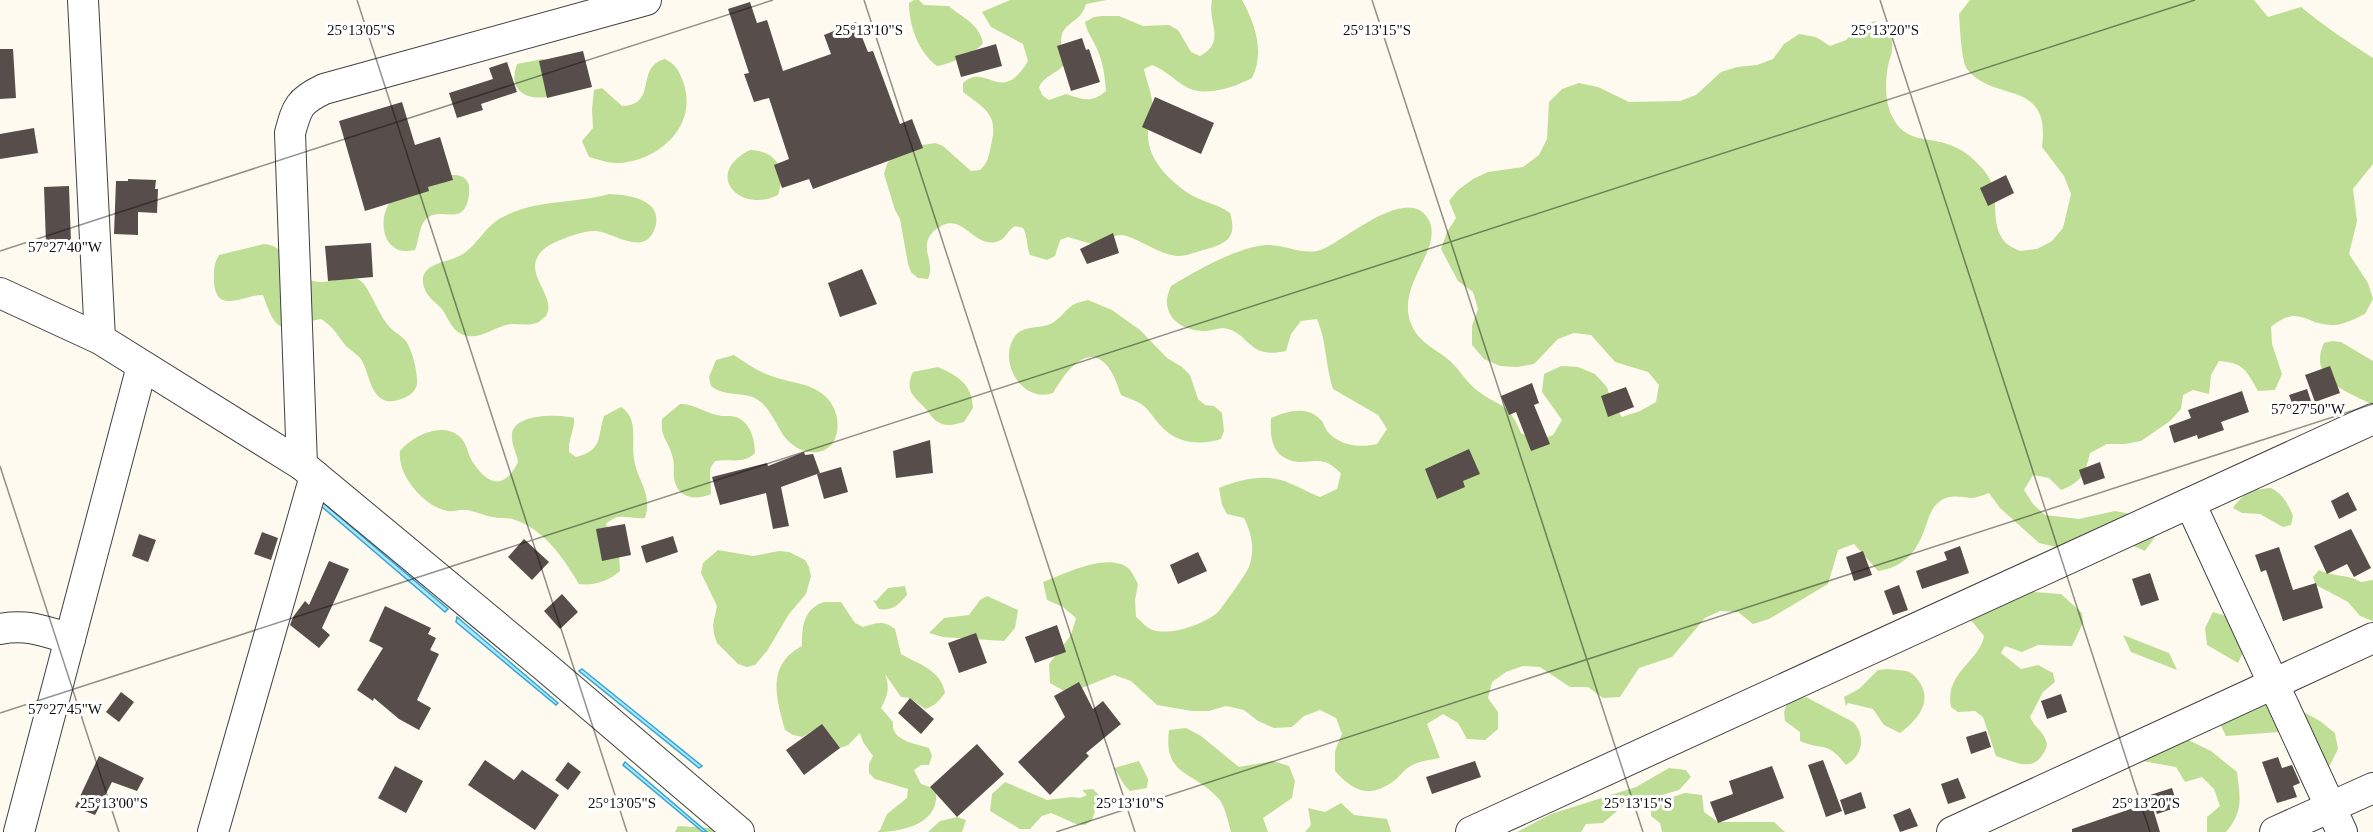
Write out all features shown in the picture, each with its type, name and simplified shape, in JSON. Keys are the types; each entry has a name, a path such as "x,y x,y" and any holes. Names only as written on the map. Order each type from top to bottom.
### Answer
{"street":[{"path":"83,0 100,339"},
{"path":"213,832 308,470 290,134 295,114 305,98 324,90 646,0"},
{"path":"0,293 100,339 308,470 543,665 739,832"},
{"path":"19,832 142,366"},
{"path":"1471,832 2373,419"},
{"path":"2190,503 2336,820"},
{"path":"0,629 19,626 34,627 70,639"},
{"path":"1952,832 2273,682 2373,638"},
{"path":"2275,832 2336,820 2373,788"}],"green space":[{"path":"919,0 924,5 949,6 978,30 983,43 962,57 937,66 930,60 916,38 909,3"},
{"path":"1010,0 1107,0 1086,4 1079,16 1064,30 1061,42 1064,65 1044,80 1039,87 1042,95 1049,100 1066,94 1091,99 1106,91 1101,59 1085,22 1094,17 1119,16 1143,26 1169,25 1178,30 1191,52 1200,56 1213,44 1212,0 1242,0 1257,38 1258,58 1252,78 1237,85 1203,92 1188,88 1152,65 1144,69 1152,101 1148,129 1151,152 1160,168 1188,193 1230,213 1232,229 1228,239 1211,248 1176,256 1166,254 1125,235 1095,245 1068,237 1060,240 1055,256 1047,260 1030,255 1023,228 1015,226 1001,240 991,242 984,241 964,228 950,223 934,231 927,242 930,268 928,279 918,278 911,272 900,219 884,174 887,164 892,157 917,146 935,143 943,146 971,171 980,170 985,165 989,155 993,126 984,108 963,92 963,83 971,78 979,77 994,81 1010,81 1028,61 1023,44 991,27 982,12"},
{"path":"1970,0 2254,0 2268,17 2301,7 2336,34 2373,58 2373,164 2353,189 2357,221 2349,254 2368,283 2373,299 2365,314 2338,325 2324,324 2296,316 2281,320 2271,327 2272,344 2282,374 2275,390 2258,391 2243,369 2234,364 2219,361 2211,375 2209,394 2193,390 2183,395 2181,409 2170,421 2141,441 2107,444 2090,453 2082,476 2074,484 2061,490 2049,478 2033,475 2024,490 2033,504 2045,515 2079,519 2115,511 2131,514 2147,522 2155,537 2145,551 2129,544 2072,543 2056,547 2039,543 2000,508 1989,493 1973,498 1947,498 1933,508 1917,546 1901,563 1878,571 1854,544 1838,550 1828,584 1769,619 1753,624 1738,612 1720,611 1705,618 1672,657 1639,668 1620,697 1603,698 1588,687 1570,687 1540,667 1523,666 1506,672 1492,682 1488,698 1498,712 1498,729 1485,740 1467,739 1458,723 1443,714 1427,724 1440,758 1413,765 1386,786 1370,791 1349,784 1335,771 1335,751 1342,734 1336,718 1320,710 1304,716 1292,727 1274,728 1258,721 1244,710 1226,706 1209,711 1192,711 1157,705 1131,681 1114,675 1066,692 1050,683 1049,664 1071,635 1076,618 1063,607 1047,600 1043,582 1098,563 1119,564 1129,569 1138,584 1135,600 1136,617 1148,628 1166,632 1203,622 1217,613 1229,598 1249,567 1252,554 1251,536 1244,518 1227,514 1222,505 1219,488 1245,480 1272,478 1320,497 1337,489 1341,473 1329,464 1321,461 1292,461 1276,450 1272,438 1271,418 1290,412 1310,412 1321,420 1333,437 1358,446 1377,444 1387,429 1378,415 1333,389 1323,336 1317,319 1301,321 1291,334 1286,351 1263,352 1239,335 1223,328 1199,331 1180,325 1171,316 1167,304 1171,286 1204,267 1243,250 1266,245 1309,252 1316,251 1391,211 1405,208 1417,209 1427,217 1432,229 1431,242 1409,297 1408,312 1413,328 1425,343 1453,364 1474,388 1506,409 1521,433 1537,441 1553,435 1562,420 1542,392 1544,374 1561,366 1578,367 1595,374 1607,387 1612,403 1622,417 1640,411 1656,402 1659,385 1648,372 1615,362 1591,335 1574,333 1558,339 1534,364 1517,367 1500,366 1484,359 1472,345 1472,326 1478,309 1473,292 1458,281 1441,249 1447,232 1456,218 1449,201 1458,190 1473,179 1488,172 1523,167 1539,155 1547,139 1549,102 1562,89 1579,83 1598,87 1629,102 1680,101 1696,95 1721,72 1737,67 1757,65 1773,59 1784,44 1799,34 1816,37 1830,46 1846,40 1859,27 1875,21 1890,31 1892,40 1886,91 1888,105 1897,125 1910,135 1942,142 1963,151 1974,159 1988,176 1992,185 1997,224 2005,242 2020,251 2037,249 2052,241 2063,228 2071,194 2064,176 2042,147 2042,125 2038,110 2018,95 1978,80 1967,69 1962,51 1959,14"},
{"path":"543,59 551,61 551,96 527,96 517,88 515,73 517,64"},
{"path":"665,59 678,70 686,95 686,110 682,123 674,136 664,146 636,160 613,163 589,157 582,141 593,128 594,90 602,88 622,106 633,104 644,93 650,70 656,63"},
{"path":"750,150 767,154 778,164 781,178 778,195 764,200 751,199 732,189 728,180 729,170 736,160"},
{"path":"451,175 462,176 469,184 469,195 462,211 457,214 432,215 422,226 415,250 404,251 396,248 386,236 384,227 384,217 392,199"},
{"path":"609,194 634,198 649,205 656,218 655,228 644,242 636,243 595,231 583,232 548,246 539,255 535,264 548,308 546,316 539,322 506,325 476,336 464,335 453,327 441,308 426,292 423,282 428,269 463,254 497,220 529,207"},
{"path":"264,244 277,248 305,277 312,281 327,282 349,278 362,282 387,324 405,340 410,349 417,379 411,394 392,401 379,397 361,359 321,319 284,327 278,325 273,319 263,295 233,301 220,298 214,282 215,265 219,255"},
{"path":"1088,300 1112,310 1140,330 1167,358 1190,375 1198,399 1205,405 1214,406 1222,413 1224,431 1221,439 1191,442 1170,434 1143,406 1121,395 1109,368 1103,361 1096,358 1089,357 1080,361 1067,372 1053,393 1042,395 1031,392 1023,386 1011,368 1009,357 1010,346 1015,336 1023,330 1054,322 1071,306"},
{"path":"2341,342 2373,361 2373,405 2342,389 2326,375 2321,366 2320,356 2324,343"},
{"path":"734,355 763,373 807,386 825,396 832,405 838,426 832,444 824,450 815,452 802,450 788,441 762,403 750,396 724,392 711,386 709,377 716,360"},
{"path":"938,367 963,382 970,393 973,408 964,422 949,425 938,422 914,397 910,389 913,372"},
{"path":"680,404 690,405 719,416 741,419 753,437 755,453 750,457 741,460 715,461 710,469 711,494 705,496 693,497 683,494 674,478 673,458 663,434 662,419"},
{"path":"621,407 627,412 632,424 634,459 646,494 647,509 645,518 620,517 606,524 619,555 620,571 611,578 595,583 579,584 553,546 526,525 512,519 470,511 448,511 430,503 414,488 400,460 400,451 412,440 429,432 447,430 462,439 472,461 489,480 501,481 513,471 518,462 512,438 513,430 518,424 536,417 574,418 569,452 576,457 595,447 604,416"},
{"path":"2271,488 2279,493 2287,503 2293,516 2291,525 2283,527 2260,514 2242,513 2233,508 2249,493"},
{"path":"718,550 753,556 779,551 789,552 805,560 809,567 811,576 806,594 789,614 767,651 755,665 747,667 738,664 717,643 714,634 713,625 717,606 701,573 703,563"},
{"path":"2319,570 2361,582 2373,580 2373,621 2360,616 2348,602 2316,585 2313,577"},
{"path":"905,586 907,595 892,608 879,609 873,600 876,601 888,588"},
{"path":"2033,592 2061,594 2082,613 2083,623 2072,646 2038,645 2022,652 2005,646 2001,653 2021,669 2038,665 2053,673 2055,682 2043,692 2030,717 2045,738 2046,748 2039,760 2022,764 1996,756 1983,717 1975,711 1958,712 1951,707 1950,695 1957,676 1976,653 1984,636 1970,619 1979,603"},
{"path":"987,596 1018,610 1015,628 1004,641 943,637 929,633 944,618 969,615 980,600"},
{"path":"824,602 841,602 855,623 863,627 880,623 895,629 901,654 929,669 943,685 945,693 936,703 925,709 910,698 901,697 885,674 888,691 881,708 893,722 893,728 899,737 910,743 929,748 932,756 929,765 921,765 914,770 921,784 930,787 936,793 935,804 925,819 907,828 877,832 887,814 907,798 908,789 875,779 869,773 869,764 873,756 863,742 860,733 848,745 840,748 822,725 802,737 785,730 777,694 778,672 791,654 802,646 803,626 808,614"},
{"path":"2213,612 2230,617 2245,648 2238,663 2207,645 2205,628"},
{"path":"2123,635 2169,653 2177,670 2131,652"},
{"path":"1887,669 1911,673 1924,690 1925,698 1921,711 1900,733 1884,725 1873,709 1848,703 1846,706 1844,697 1859,689 1878,670"},
{"path":"1806,697 1853,722 1857,727 1861,745 1856,756 1846,765 1829,749 1800,741 1800,732 1785,721 1784,712 1788,701"},
{"path":"2242,698 2289,704 2320,721 2335,733 2338,749 2330,765 2313,772 2294,741 2279,732 2226,736 2219,722"},
{"path":"1186,728 1201,736 1239,767 1273,761 1289,766 1295,781 1292,798 1263,818 1268,832 1231,832 1220,800 1175,765 1168,745 1169,730"},
{"path":"2180,736 2211,751 2237,772 2240,796 2238,810 2226,832 2207,832 2207,817 2220,806 2214,789 2202,777 2185,782 2176,767 2142,761"},
{"path":"1139,761 1148,779 1147,788 1130,791 1114,768"},
{"path":"1669,768 1686,770 1691,777 1679,790 1623,806 1603,823 1586,824 1581,832 1517,832 1551,814 1636,787"},
{"path":"1005,782 1047,800 1080,798 1087,795 1082,790 1093,789 1100,796 1092,820 1085,825 1076,824 1051,813 1042,816 1030,829 1020,829 990,811 992,794"},
{"path":"1685,793 1702,795 1704,812 1718,822 1774,822 1785,832 1662,832 1660,823 1651,816 1651,804"},
{"path":"1341,803 1354,815 1387,819 1391,832 1305,832 1311,825 1308,808 1325,812"},
{"path":"957,817 966,820 962,832 928,832 940,821"},
{"path":"678,826 723,829 730,832 675,832"}],"water":[{"path":"322,502 448,609 445,612 321,506"},
{"path":"457,617 558,703 556,705 456,622"},
{"path":"582,669 702,766 699,768 579,671"},
{"path":"625,762 707,832 703,832 623,765"}],"building":[{"path":"750,2 757,23 767,20 783,71 831,54 824,35 856,22 868,52 873,51 900,124 912,119 923,148 813,189 809,179 782,188 774,165 789,159 769,98 754,102 744,74 749,73 728,9"},
{"path":"1082,38 1086,50 1089,49 1100,82 1071,91 1057,46"},
{"path":"996,44 1002,66 961,77 955,56"},
{"path":"0,49 13,49 16,98 0,99"},
{"path":"583,51 592,87 547,98 539,61"},
{"path":"507,62 517,92 481,104 483,110 457,118 449,93 493,79 489,68"},
{"path":"1155,97 1214,123 1201,154 1142,127"},
{"path":"402,102 415,145 440,137 453,180 428,187 429,191 365,211 339,121"},
{"path":"34,128 38,153 0,159 0,134"},
{"path":"2006,175 2014,193 1988,206 1980,188"},
{"path":"128,179 156,180 155,189 158,189 157,213 138,212 138,235 114,234 116,181 128,181"},
{"path":"69,186 71,243 46,244 44,187"},
{"path":"1113,233 1119,253 1087,264 1080,249"},
{"path":"371,243 373,277 328,281 325,246"},
{"path":"862,269 877,304 840,317 828,283"},
{"path":"2330,366 2340,393 2315,402 2305,375"},
{"path":"1532,383 1539,403 1534,405 1550,444 1531,451 1516,412 1509,415 1501,396"},
{"path":"1626,387 1634,407 1608,417 1601,396"},
{"path":"2307,389 2313,407 2296,414 2289,395"},
{"path":"2242,391 2249,412 2221,422 2224,430 2198,439 2197,435 2174,443 2169,426 2191,418 2188,410"},
{"path":"930,440 933,473 896,478 893,451"},
{"path":"1469,449 1480,474 1463,481 1465,487 1437,499 1425,469"},
{"path":"804,452 805,455 813,454 820,473 781,487 789,526 773,529 766,493 720,505 712,477 767,463 768,466"},
{"path":"2100,462 2105,478 2084,485 2079,470"},
{"path":"841,467 848,492 824,499 817,474"},
{"path":"2348,492 2357,510 2339,519 2331,501"},
{"path":"625,524 631,555 602,561 596,529"},
{"path":"2351,529 2371,568 2354,577 2347,564 2327,574 2314,546"},
{"path":"262,532 278,538 271,560 254,554"},
{"path":"139,534 156,540 148,562 132,556"},
{"path":"673,536 678,552 646,563 641,546"},
{"path":"524,539 549,562 532,580 508,557"},
{"path":"1960,546 1969,573 1922,589 1916,571 1947,560 1944,552"},
{"path":"2279,547 2293,590 2316,583 2323,608 2283,621 2266,570 2261,572 2255,555"},
{"path":"1863,551 1872,575 1854,581 1846,557"},
{"path":"1198,552 1207,571 1178,584 1170,565"},
{"path":"329,561 349,569 322,628 330,635 319,648 290,625 305,601 309,605"},
{"path":"2150,573 2159,600 2141,606 2132,579"},
{"path":"1899,585 1908,610 1893,615 1884,591"},
{"path":"562,594 578,612 560,629 544,611"},
{"path":"385,606 431,628 428,634 436,638 430,650 439,654 417,700 431,708 419,730 399,719 374,698 373,701 357,690 383,648 369,641"},
{"path":"1057,625 1066,652 1035,663 1025,637"},
{"path":"976,633 987,663 959,673 948,643"},
{"path":"1079,682 1093,709 1103,701 1121,724 1086,753 1089,756 1050,795 1018,762 1065,717 1054,696"},
{"path":"121,692 134,702 119,722 106,712"},
{"path":"2061,694 2067,712 2047,719 2041,701"},
{"path":"910,698 934,719 921,734 898,713"},
{"path":"822,724 840,748 804,775 786,750"},
{"path":"1986,731 1991,747 1971,754 1966,737"},
{"path":"977,744 1004,774 957,817 930,787"},
{"path":"99,756 144,778 137,791 112,782 95,815 75,807"},
{"path":"2278,757 2282,768 2292,765 2300,783 2293,786 2297,797 2277,803 2262,762"},
{"path":"485,760 514,780 522,770 559,795 535,830 468,785"},
{"path":"1823,760 1842,811 1826,817 1808,765"},
{"path":"1475,761 1481,777 1432,794 1426,777"},
{"path":"568,762 581,772 568,790 555,780"},
{"path":"395,766 423,781 406,813 378,798"},
{"path":"1772,766 1784,798 1718,823 1710,802 1733,794 1729,781"},
{"path":"1958,778 1966,798 1948,804 1941,784"},
{"path":"2172,788 2178,807 2157,814 2150,795"},
{"path":"1861,792 1866,808 1845,815 1840,800"},
{"path":"2151,802 2160,832 2072,832 2072,829"},
{"path":"1910,808 1918,826 1900,832 1893,815"}]}
